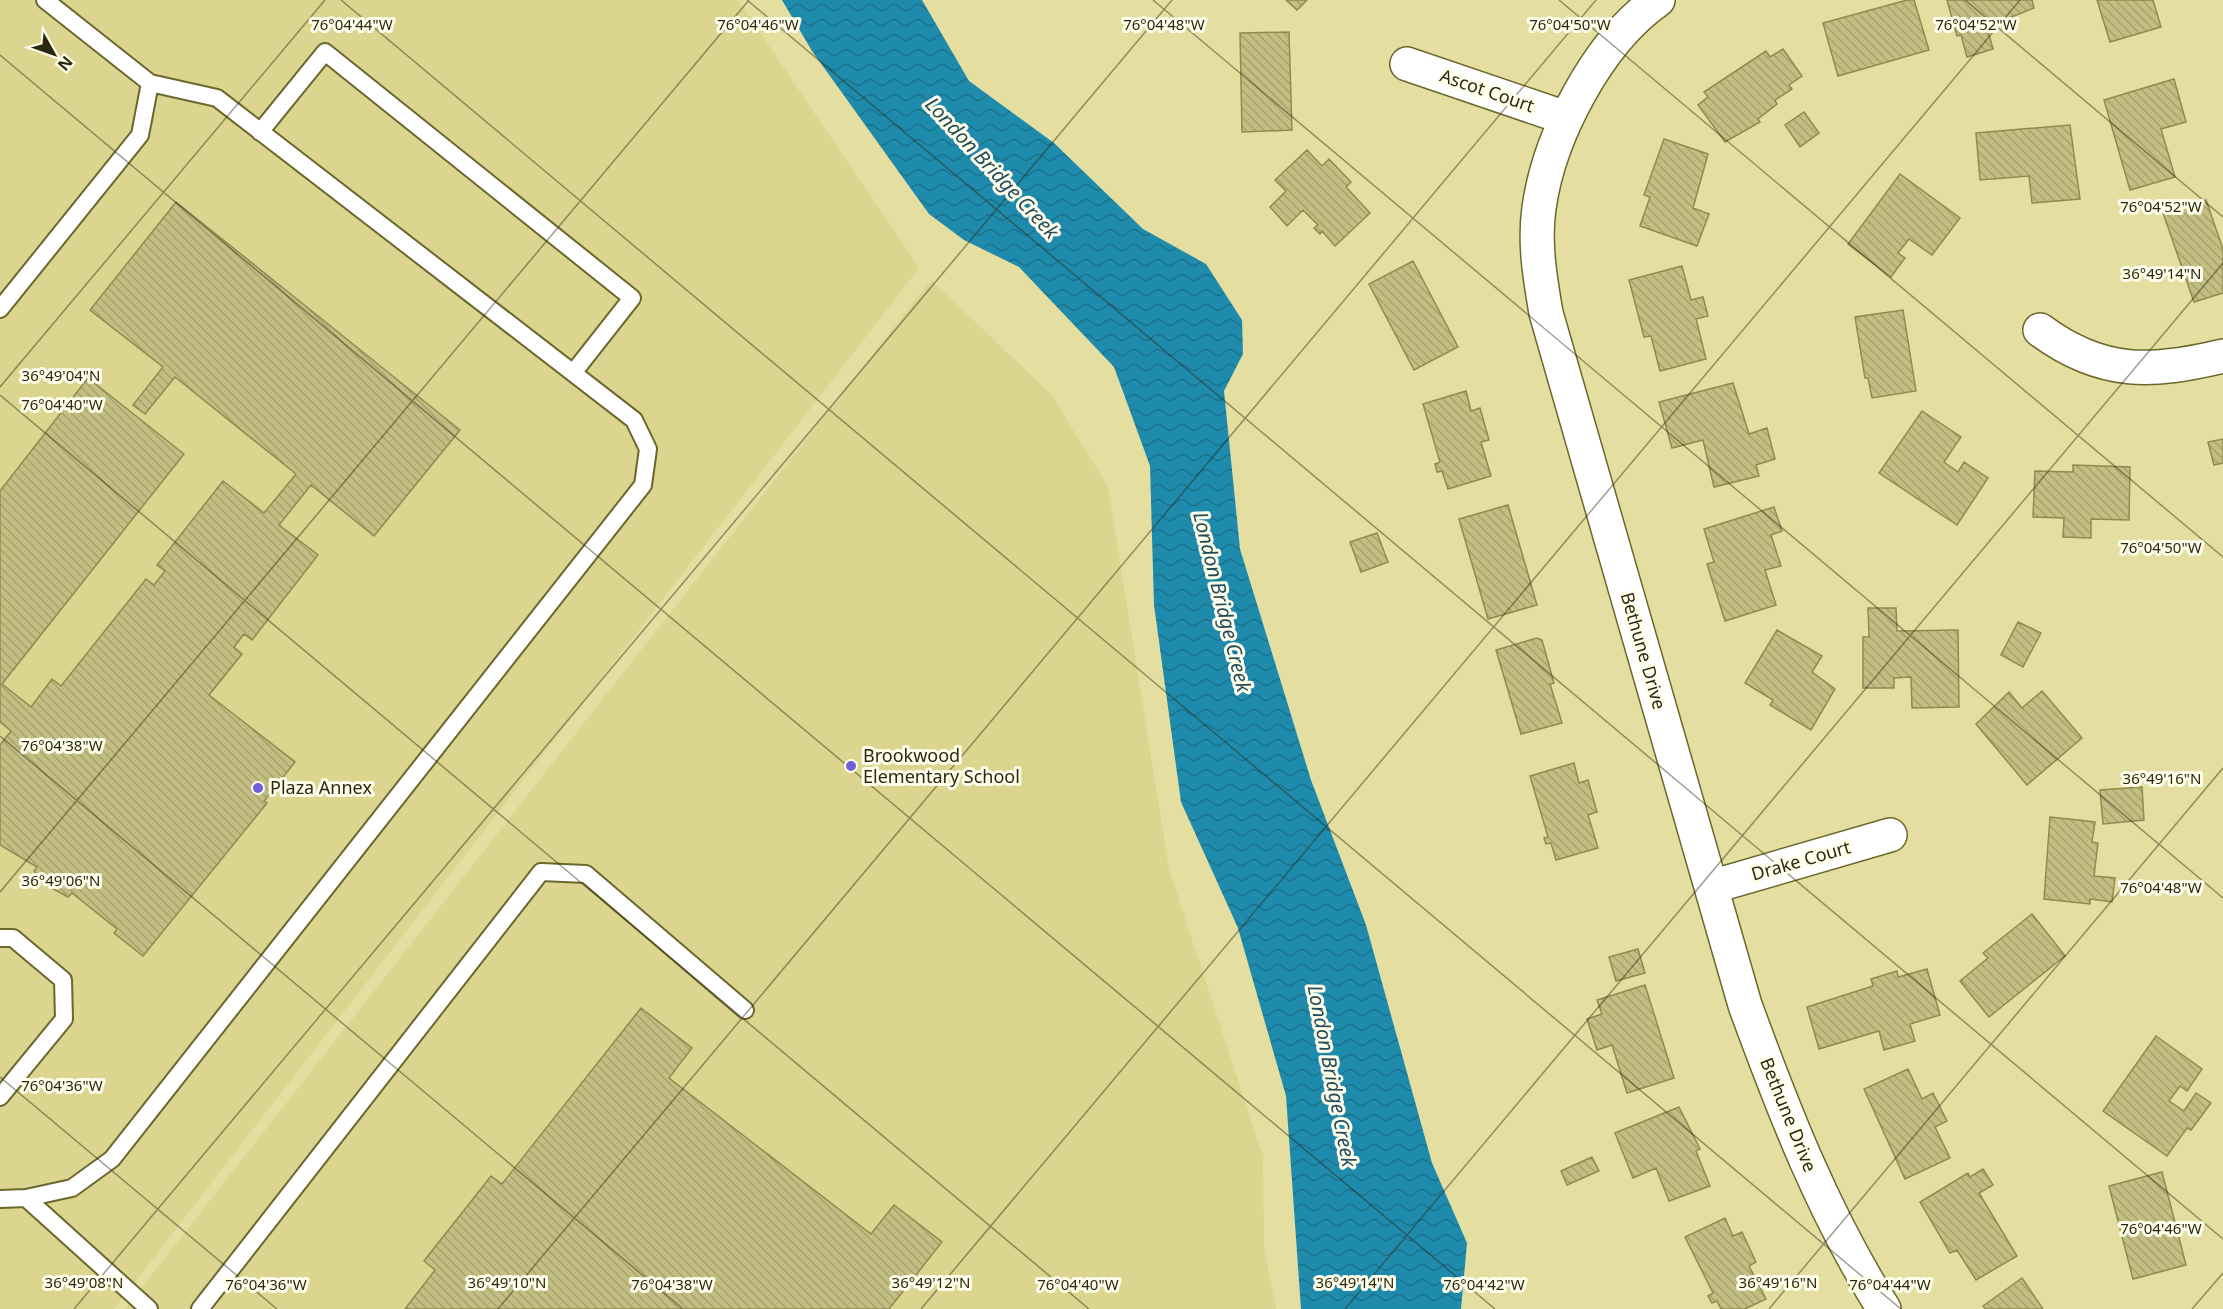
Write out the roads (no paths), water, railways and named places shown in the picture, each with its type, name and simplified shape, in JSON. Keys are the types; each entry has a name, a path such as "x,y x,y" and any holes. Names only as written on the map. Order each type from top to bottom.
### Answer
{"street":[{"name":"Bethune Drive","path":"1658,0 1616,41 1591,74 1566,118 1549,161 1539,208 1537,256 1546,313 1745,1005 1783,1107 1819,1188 1884,1309"},
{"name":"Ascot Court","path":"1407,64 1566,118"},
{"path":"2040,330 2053,340 2096,360 2134,369 2175,368 2223,356"},
{"name":"Drake Court","path":"1711,887 1890,836"}],"lane":[{"path":"0,1199 26,1198 72,1188 112,1159 644,485 648,449 634,420 217,98 150,83 45,0"},
{"path":"260,132 325,52 632,298 573,373"},
{"path":"0,309 140,135 150,83"},
{"path":"200,1309 541,872 586,874 746,1010"},
{"path":"0,938 13,938 63,980 64,1019 0,1097"},
{"path":"26,1198 149,1309"}],"water":[{"name":"London Bridge Creek","path":"782,0 922,0 969,81 1054,143 1143,229 1206,264 1242,320 1243,354 1224,391 1240,549 1311,780 1366,925 1432,1163 1467,1243 1461,1309 1301,1309 1286,1096 1238,928 1181,802 1154,605 1150,466 1114,367 1019,267 964,240 929,214 812,51"}],"place":[{"name":"Brookwood Elementary School","path":"851,766"},
{"name":"Plaza Annex","path":"258,788"}]}
